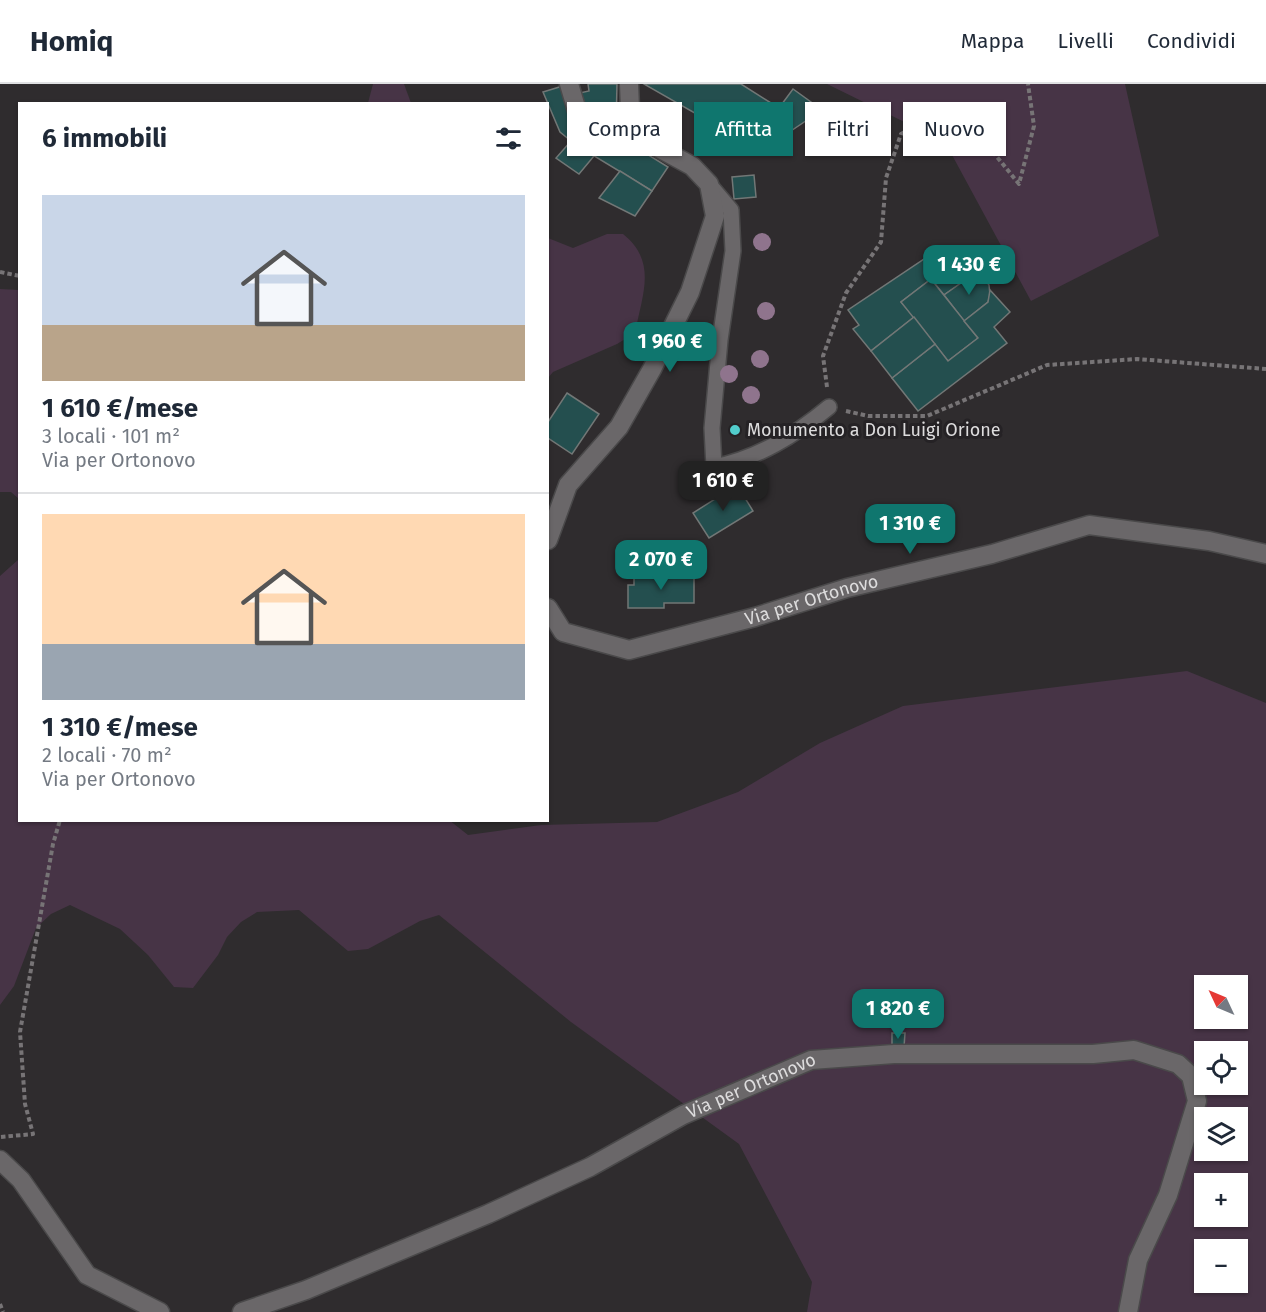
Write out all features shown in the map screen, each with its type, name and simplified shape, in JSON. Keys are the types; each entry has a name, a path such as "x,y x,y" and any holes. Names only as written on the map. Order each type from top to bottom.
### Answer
{"street":[{"path":"569,84 574,102"},
{"path":"629,84 630,102"},
{"path":"549,537 568,485 619,427 652,369 690,292 716,216 709,184 692,166 674,156"},
{"name":"Via per Ortonovo","path":"549,610 563,632 629,650 755,617 847,588 992,554 1089,525 1209,541 1266,554"},
{"name":"Via per Ortonovo","path":"242,1312 306,1290 488,1214 590,1167 683,1115 812,1060 894,1054 1082,1054 1134,1050 1178,1064 1191,1077 1197,1101 1168,1195 1138,1260 1128,1312"},
{"path":"0,1160 21,1180 87,1275 160,1312"}],"lane":[{"path":"709,184 731,210 733,251 712,428 714,467 744,461 771,447 799,432 829,407"}],"path":[{"path":"1028,84 1034,126 1019,184 980,136 942,112 901,134 886,178 881,242 846,293 823,356 829,407 868,416 927,416 1047,366 1137,359 1266,369"},
{"path":"0,272 18,276"},
{"path":"0,1137 33,1134 25,1104 20,1032 53,844 59,822"},
{"path":"0,1304 3,1312"}],"shaded area":[{"path":"373,84 404,84 411,102 368,102"},
{"path":"827,84 1125,84 1159,236 1031,301 953,156 1006,156 1006,102 903,102 903,121 891,115 891,102 864,102"},
{"path":"607,234 623,234 641,256 645,280 644,292 635,333 617,344 553,372 549,377 549,238 573,248"},
{"path":"0,289 18,290 18,498 11,492 0,492"},
{"path":"18,560 18,822 452,822 468,835 541,825 657,822 738,792 820,743 903,706 1187,671 1266,703 1266,1312 807,1312 812,1282 739,1144 571,1022 439,915 420,921 368,949 348,951 299,910 257,912 241,922 227,937 218,955 193,988 174,987 148,955 120,929 70,905 51,914 36,928 14,986 0,1005 0,576"}],"building":[{"path":"588,84 617,84 617,102 576,102 575,94 589,91"},
{"path":"644,84 741,84 770,102 694,102 694,113 682,106 682,102 676,102"},
{"path":"566,85 575,102 567,102 567,138 560,132 543,92"},
{"path":"793,89 811,102 805,102 805,121 793,130 793,102 783,102"},
{"path":"567,146 567,156 594,156 579,174 556,158"},
{"path":"594,156 650,156 668,167 652,191"},
{"path":"620,171 652,191 635,216 599,198"},
{"path":"754,175 756,197 734,199 732,177"},
{"path":"936,251 950,269 960,262 971,276 944,295 931,279 901,302 914,317 871,351 853,329 859,325 848,310"},
{"path":"971,276 985,279 989,285 990,295 988,302 964,321 944,295"},
{"path":"931,279 978,338 948,361 901,302"},
{"path":"990,290 1010,312 994,327 1007,343 918,411 892,378 935,344 948,361 978,338 964,321 988,302"},
{"path":"914,317 935,344 892,378 871,351"},
{"path":"567,393 599,414 572,454 549,439 549,420"},
{"path":"737,485 753,511 709,538 693,513"},
{"path":"634,575 694,575 694,603 664,603 664,608 628,608 628,585 634,585"},
{"path":"892,1033 905,1033 904,1047 892,1047"}],"place":[{"name":"Monumento a Don Luigi Orione","path":"735,430"}]}
